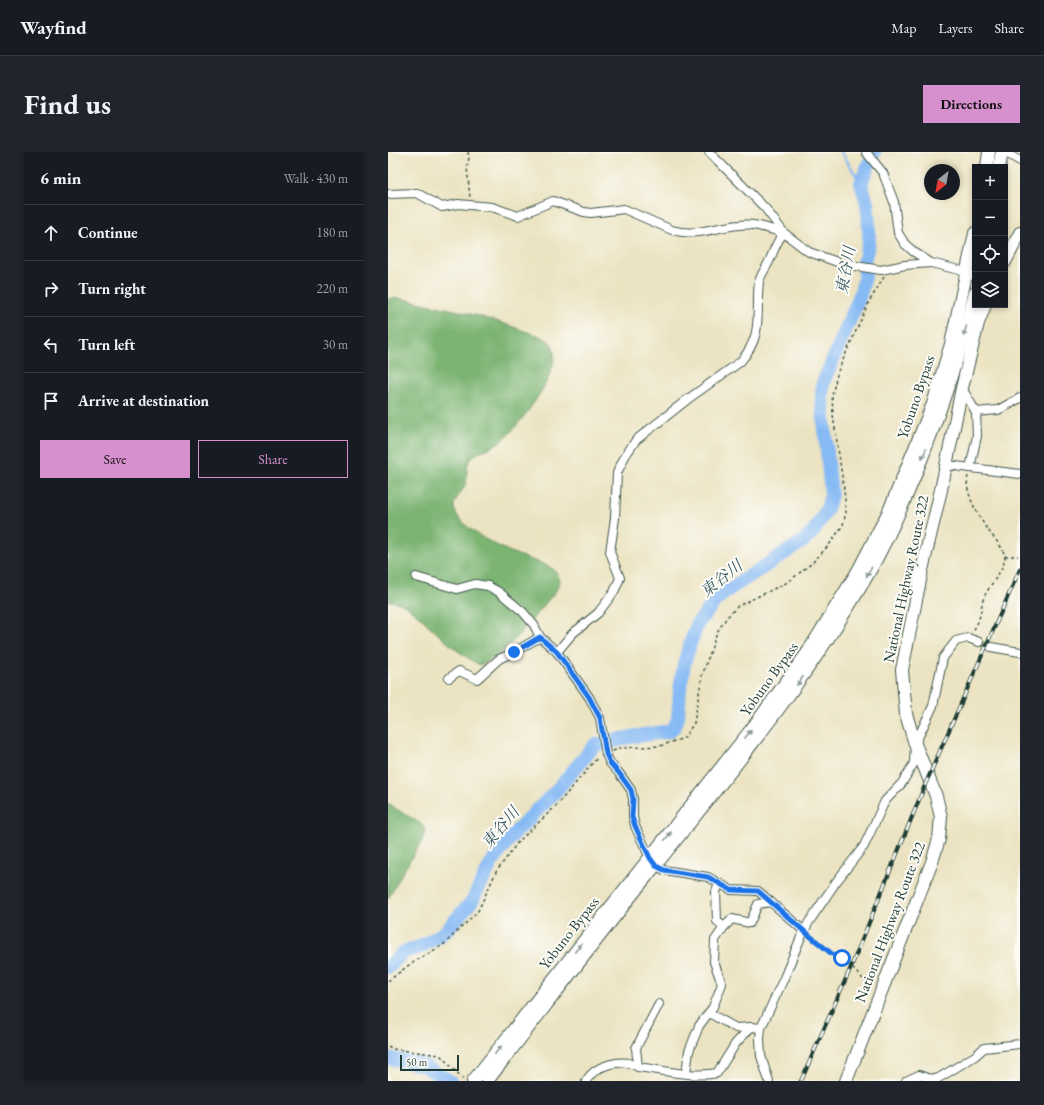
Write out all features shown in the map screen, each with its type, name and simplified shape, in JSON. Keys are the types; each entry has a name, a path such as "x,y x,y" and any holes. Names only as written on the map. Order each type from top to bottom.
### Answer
{"highway":[{"path":"987,164 989,152"},
{"path":"1001,164 1003,152"},
{"path":"1008,256 1020,233"},
{"name":"Yobuno Bypass","path":"487,1081 784,686 808,652 858,571 889,511 933,404 971,275 975,236"},
{"name":"Yobuno Bypass","path":"474,1081 653,862 728,777 800,681 826,643 869,572 900,509 928,443 951,380 972,305"},
{"name":"National Highway Route 322","path":"846,1081 932,862 938,839 941,817 936,796 915,744 906,714 902,670 922,570 962,388 978,323 984,308"}],"street":[{"path":"709,152 765,208 784,233 809,252 843,264 885,269 905,265 932,263"},
{"path":"866,152 883,173 894,202 898,233 905,244 914,252 932,263 971,275"},
{"path":"1003,152 1020,161"},
{"path":"388,194 417,193 442,207 463,204 492,207 518,216 553,201 591,213 624,209 680,233 691,234 739,225 751,225 784,233"},
{"path":"557,652 572,634 598,613 614,592 620,578 610,552 615,518 617,473 625,456 636,440 746,356 758,327 759,283 764,270 771,260 778,239 784,233"},
{"path":"962,388 976,412 977,436 970,468"},
{"path":"976,412 998,410 1020,398"},
{"path":"946,465 1020,474"},
{"path":"416,577 457,589 475,584 488,586 523,612 534,625 540,637 557,652 589,697 600,718 606,754 610,763 631,790 633,799 632,817 653,862 664,870 708,877 731,890 758,891 804,931"},
{"path":"449,678 459,671 476,678 499,659 540,637"},
{"path":"769,1081 762,1056 760,1038 761,1028 804,931 832,888 864,846 885,802 902,783 914,763 915,744 933,706 943,658 956,641 968,638 979,642"},
{"path":"991,647 1020,652"},
{"path":"719,883 716,892 717,921 724,927"},
{"path":"686,1073 689,1051 699,1026 713,1007 722,984 714,962 715,940 732,919 750,923 758,904 771,902"},
{"path":"638,1067 636,1048 659,1004"},
{"path":"709,1012 736,1028 761,1028"},
{"path":"586,1081 598,1068 613,1063 633,1064 638,1067 686,1073 709,1075 717,1073 736,1043 751,1027"},
{"path":"906,1081 919,1075 937,1079 975,1056 984,1048 1020,1044"}],"path":[{"path":"463,204 470,198 467,167 469,158 468,152"},
{"path":"388,980 408,965 443,945 465,924 478,910 496,872 518,842 557,805 598,757 620,748 660,746 684,738 694,723 702,676 717,632 726,617 738,606 788,582 812,563 829,545 844,525 846,512 844,489 833,415 832,395 838,372 885,269"},
{"path":"968,638 977,625 985,596 1003,563 1005,556 1000,545 981,521 968,490 967,479 970,468"},
{"path":"1005,556 1018,556"},
{"path":"804,931 832,954 842,958 868,984 882,990"},
{"path":"388,1046 393,1049 440,1055 465,1081"}],"green space":[{"path":"398,298 462,312 509,325 544,338 553,349 554,362 549,376 530,408 509,434 498,443 472,457 468,463 466,483 454,505 457,515 472,531 494,544 553,569 557,573 560,581 556,591 521,632 500,653 480,665 452,646 415,612 402,604 388,601 388,299"},
{"path":"388,804 423,825 425,831 422,841 388,899"}],"waterway":[{"path":"841,152 861,183"},
{"name":"東谷川","path":"388,967 404,952 420,947 445,932 472,901 492,862 511,837 555,792 595,745 631,737 670,731 675,726 678,718 680,689 684,664 698,623 716,600 728,590 802,542 813,532 827,509 831,495 822,398 823,383 859,298 865,277 864,261 869,243 869,226 867,203 861,183 874,152"},
{"name":"東谷川","path":"388,1058 422,1065 450,1081"}],"tunnel":[{"path":"979,642 991,647"}],"railway":[{"path":"801,1081 851,967 925,785 1020,569"}],"route":[{"path":"514,652 540,637 557,652 589,697 600,718 606,754 610,763 631,790 633,799 632,817 641,841 656,866 664,870 708,877 731,890 758,891 832,954 842,958"}]}
